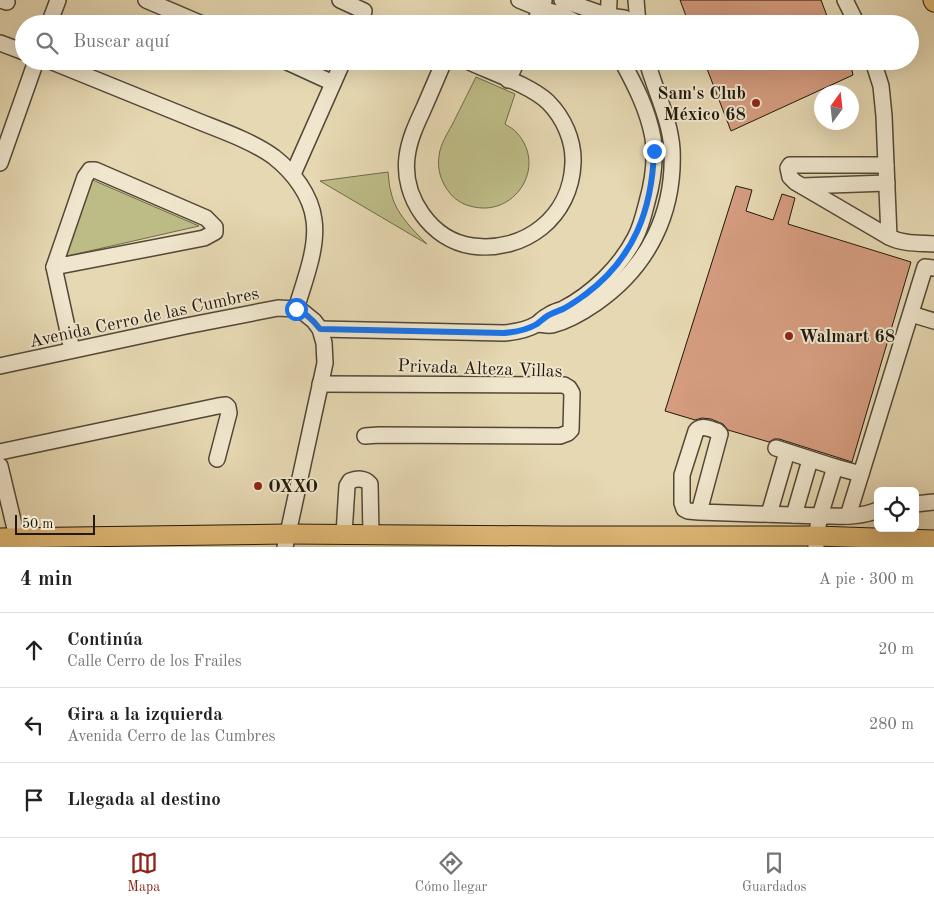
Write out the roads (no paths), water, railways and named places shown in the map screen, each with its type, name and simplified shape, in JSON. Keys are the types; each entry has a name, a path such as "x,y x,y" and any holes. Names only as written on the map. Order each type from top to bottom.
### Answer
{"main road":[{"path":"8,537 286,540 344,534 371,534 816,541 934,540"}],"street":[{"path":"52,15 58,0"},
{"path":"146,0 181,15"},
{"path":"340,0 358,15"},
{"path":"562,0 596,15"},
{"path":"608,15 609,0"},
{"path":"636,0 637,15"},
{"path":"845,0 852,15"},
{"path":"536,15 538,2 563,15"},
{"path":"0,43 15,49"},
{"path":"0,163 33,70"},
{"path":"72,70 236,137 265,151 293,174 310,205 316,230 314,246 296,309 303,312 320,329 324,343 325,362 286,540"},
{"path":"305,70 333,83"},
{"path":"293,174 339,70"},
{"path":"440,70 410,140 407,158 409,189 417,206 429,223 448,236 466,245 495,247 513,243 529,236 557,213 568,193 571,183 573,150 566,129 553,108 526,88 486,70"},
{"path":"508,80 513,70"},
{"path":"320,329 519,332 564,308 596,286 617,265 636,236 644,213 653,174 654,151 648,116 640,95 627,70"},
{"path":"537,324 550,325 567,320 578,315 606,296 631,272 652,242 662,218 669,193 672,171 672,148 666,117 650,70"},
{"path":"876,70 883,99 889,237"},
{"path":"886,165 790,165 788,172 790,177 802,186 896,241 934,244"},
{"path":"54,268 204,238 214,232 215,227 206,218 94,170 90,170 85,177 54,268 72,350"},
{"path":"802,186 887,183"},
{"path":"848,516 918,290 930,268 909,243"},
{"name":"Avenida Cerro de las Cumbres","path":"0,366 278,308 296,309"},
{"path":"911,314 934,321"},
{"name":"Privada Alteza Villas","path":"320,384 564,385 572,393 571,430 560,436 365,436"},
{"path":"0,452 226,405 229,413 217,459"},
{"path":"699,512 720,434 703,426 696,431 682,475 682,507 684,510 699,512 820,516 862,516 874,512"},
{"path":"769,514 782,450 861,474"},
{"path":"794,515 810,460"},
{"path":"0,466 8,537"},
{"path":"816,541 820,516 835,467"},
{"path":"344,534 348,486 350,481 356,479 364,480 370,484 371,534"},
{"path":"919,504 934,502"}],"place":[{"name":"Sam's Club México 68","path":"756,103"},
{"name":"Walmart 68","path":"789,336"},
{"name":"OXXO","path":"258,486"}]}
